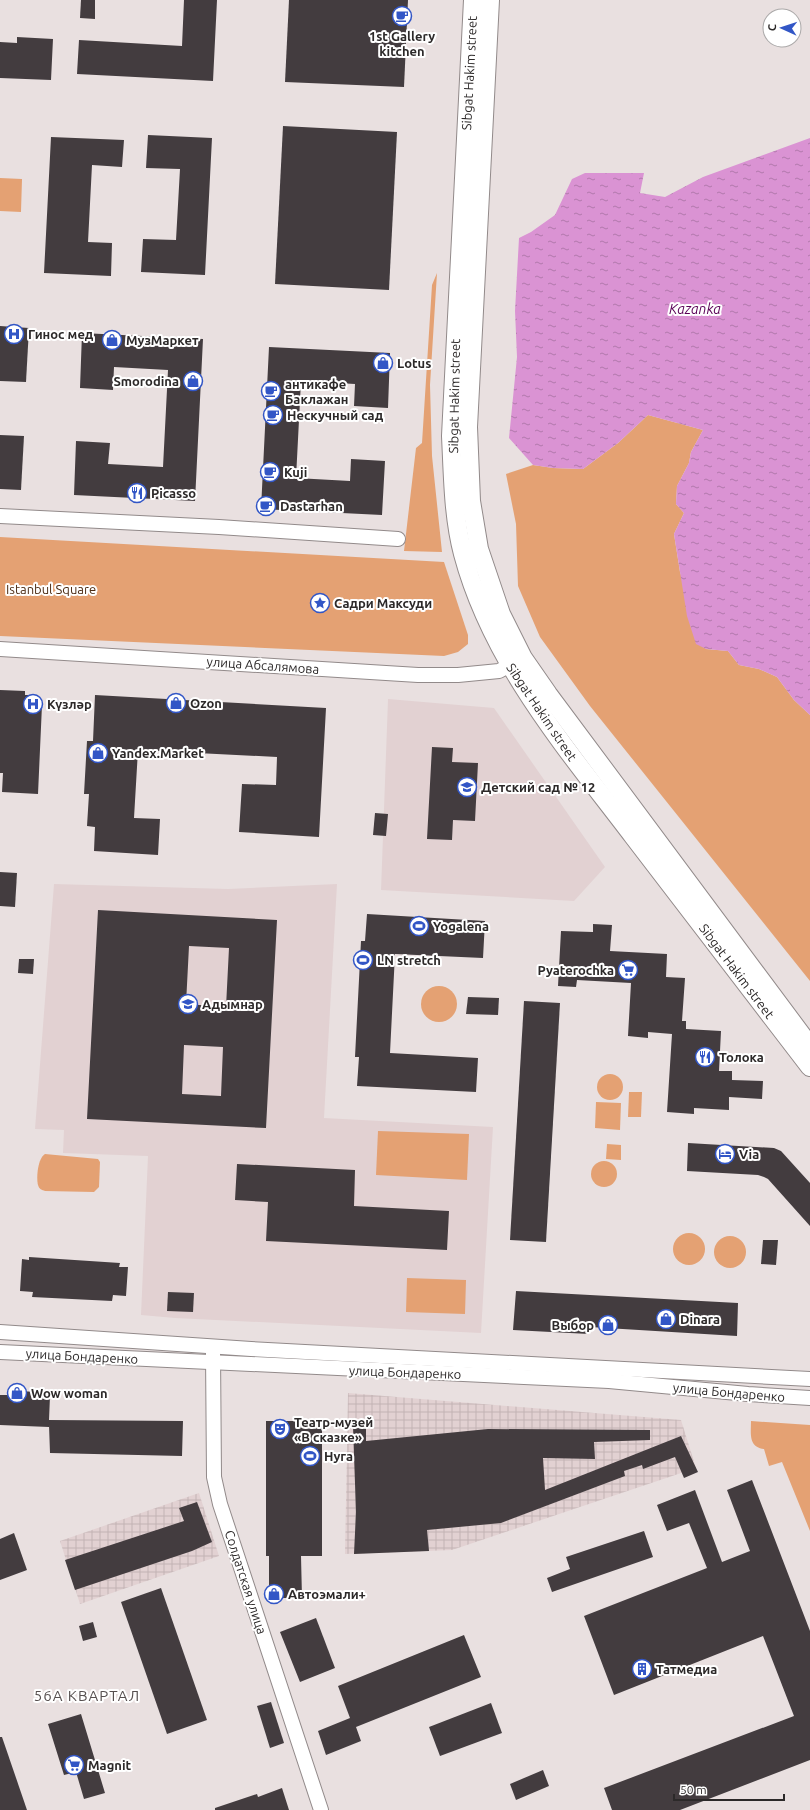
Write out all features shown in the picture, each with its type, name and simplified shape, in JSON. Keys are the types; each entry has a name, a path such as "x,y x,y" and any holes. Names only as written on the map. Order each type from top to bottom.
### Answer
{"main road":[{"name":"Sibgat Hakim street","path":"473,0 451,436 455,507 463,554 481,606 516,662 562,743 810,1067"},
{"name":"Sibgat Hakim street","path":"490,0 468,427 471,494 479,549 516,662 548,694 810,1046"}],"street":[{"path":"0,516 219,527 398,540"},
{"name":"улица Абсалямова","path":"0,649 418,675 499,671 516,662"},
{"name":"улица Бондаренко","path":"0,1332 213,1347 810,1379"},
{"name":"Солдатская улица","path":"213,1347 214,1477 220,1504 321,1810"},
{"name":"улица Бондаренко","path":"0,1352 609,1381 748,1394 810,1398"}],"shaded area":[{"name":"Детский сад № 12","path":"388,699 494,708 605,867 574,901 381,890"},
{"name":"Адымнар","path":"54,884 228,889 337,884 324,1118 493,1127 481,1333 141,1315 148,1156 63,1153 64,1130 35,1129"},
{"path":"348,1393 681,1420 696,1468 452,1550 345,1554"},
{"path":"199,1493 219,1556 80,1604 60,1541"}],"green space":[{"path":"0,178 22,179 21,212 0,211"},
{"path":"437,273 430,385 432,456 442,552 404,551 416,448 422,443 432,285"},
{"path":"648,415 703,430 691,452 689,463 677,486 676,504 684,513 674,534 680,572 706,649 728,651 739,665 759,669 777,677 794,700 810,715 810,981 590,706 540,637 518,586 516,524 506,474 533,465 553,468 583,469 618,443"},
{"name":"Istanbul Square","path":"0,537 444,562 468,635 468,644 458,652 444,656 0,636"},
{"path":"439,986 449,989 454,994 457,1004 454,1014 449,1019 439,1022 429,1019 424,1014 421,1004 424,994 429,989"},
{"path":"610,1074 619,1078 623,1087 619,1096 610,1100 601,1096 597,1087 601,1078"},
{"path":"629,1092 642,1092 641,1117 628,1117"},
{"path":"596,1102 621,1103 620,1130 595,1128"},
{"path":"378,1131 469,1134 467,1180 376,1175"},
{"path":"607,1144 621,1145 621,1160 606,1159"},
{"path":"45,1154 98,1159 100,1162 99,1187 94,1192 45,1191 41,1189 37,1182 37,1173 39,1163"},
{"path":"604,1161 613,1165 617,1174 613,1183 604,1187 595,1183 591,1174 595,1165"},
{"path":"686,1233 692,1233 702,1240 705,1249 704,1255 698,1262 692,1265 686,1265 676,1258 673,1252 673,1246 680,1236"},
{"path":"727,1236 733,1236 743,1243 746,1252 745,1258 739,1265 733,1268 727,1268 717,1261 714,1255 714,1249 721,1239"},
{"path":"407,1278 466,1280 465,1314 406,1312"},
{"path":"751,1421 810,1425 810,1531 782,1462 769,1466 764,1449 759,1448 753,1442 751,1435"}],"water":[{"name":"Kazanka","path":"810,138 810,715 794,700 777,677 759,669 739,665 728,651 706,649 696,644 687,616 674,534 684,513 676,504 677,486 689,463 691,452 703,430 648,415 618,443 583,469 553,468 533,465 509,438 517,357 515,311 519,238 531,232 555,215 572,179 585,173 644,173 640,193 665,197 703,177"}],"building":[{"path":"81,0 95,0 95,19 80,18"},
{"path":"184,0 217,0 213,81 77,74 79,40 182,46"},
{"path":"289,0 408,0 404,87 285,82"},
{"path":"17,37 53,39 51,80 0,78 0,42 17,43"},
{"path":"283,126 397,132 389,290 275,284"},
{"path":"148,135 212,138 205,275 141,272 143,239 176,240 180,169 146,168"},
{"path":"51,137 124,140 122,167 92,165 88,242 112,243 111,276 44,273"},
{"path":"0,326 29,328 26,382 0,381"},
{"path":"82,333 203,339 195,501 74,495 76,441 110,443 108,464 163,467 168,370 114,367 113,390 80,388"},
{"path":"269,347 390,353 388,408 354,406 355,384 301,381 296,478 350,481 351,459 385,461 382,515 261,509"},
{"path":"0,435 24,436 21,490 0,489"},
{"path":"0,690 25,691 25,695 38,695 38,705 42,705 38,794 2,792 3,773 0,773"},
{"path":"95,695 326,708 319,837 239,832 242,784 276,785 277,757 138,750 134,818 160,819 158,855 94,851 95,827 87,826 89,794 84,794 87,741 93,741"},
{"path":"432,747 453,748 452,762 478,763 475,821 453,820 452,840 427,839"},
{"path":"375,813 388,814 386,836 373,835"},
{"path":"0,872 17,873 15,907 0,906"},
{"path":"98,910 277,920 266,1128 87,1119","holes":["189,946 229,948 226,1007 186,1004","184,1045 223,1047 221,1096 182,1094"]},
{"path":"367,914 485,921 483,958 395,954 390,1053 478,1058 476,1092 357,1086 359,1057 355,1057 361,941 365,941"},
{"path":"593,924 612,925 610,951 667,954 666,977 685,978 682,1021 686,1021 686,1029 721,1031 719,1071 732,1071 732,1080 763,1081 762,1099 729,1097 729,1110 694,1108 694,1114 667,1112 672,1034 648,1032 648,1038 628,1036 631,983 577,980 576,987 558,986 561,931 593,932"},
{"path":"19,959 34,959 33,974 18,973"},
{"path":"468,997 499,998 498,1015 466,1014"},
{"path":"524,1001 560,1003 546,1242 510,1240"},
{"path":"688,1143 774,1148 781,1151 810,1183 810,1226 768,1179 764,1177 758,1175 687,1171"},
{"path":"237,1164 355,1170 354,1206 449,1211 447,1250 266,1241 268,1202 235,1200"},
{"path":"763,1240 778,1240 776,1265 761,1264"},
{"path":"29,1257 120,1263 119,1267 128,1267 126,1296 113,1295 112,1301 32,1297 33,1292 20,1291 22,1259 29,1260"},
{"path":"516,1291 738,1303 737,1336 590,1327 589,1334 513,1330"},
{"path":"168,1292 194,1293 193,1312 167,1311"},
{"path":"13,1391 43,1392 43,1396 50,1396 49,1420 183,1421 182,1456 50,1453 49,1425 49,1427 0,1425 0,1395 13,1395"},
{"path":"266,1421 322,1421 322,1556 301,1556 302,1598 269,1598 269,1556 266,1556"},
{"path":"353,1426 366,1426 366,1441 488,1429 650,1430 650,1440 594,1442 595,1459 543,1458 545,1490 681,1436 698,1472 684,1478 675,1457 643,1469 642,1465 624,1471 625,1476 501,1523 427,1530 429,1551 354,1554 356,1512"},
{"name":"Татмедиа","path":"752,1480 810,1631 810,1760 680,1810 612,1810 604,1788 794,1716 763,1636 614,1695 584,1616 707,1568 689,1523 667,1531 657,1505 695,1490 722,1562 750,1551 727,1490"},
{"path":"197,1502 212,1542 192,1551 75,1590 65,1560 184,1521 179,1508"},
{"path":"644,1531 653,1557 552,1592 547,1578 570,1569 566,1557"},
{"path":"14,1533 27,1570 0,1580 0,1539"},
{"path":"161,1588 207,1720 167,1734 121,1602"},
{"path":"316,1618 335,1668 300,1682 280,1632"},
{"path":"93,1622 97,1637 83,1641 79,1626"},
{"path":"464,1635 481,1677 356,1727 361,1741 326,1755 318,1731 350,1718 338,1686"},
{"path":"271,1702 284,1743 270,1748 257,1706"},
{"path":"491,1703 502,1733 440,1756 429,1727"},
{"path":"81,1714 105,1793 84,1799 76,1772 64,1775 48,1724"},
{"path":"0,1737 2,1737 27,1810 0,1810"},
{"path":"543,1770 549,1786 516,1800 510,1784"},
{"path":"282,1788 289,1810 215,1810 215,1808 257,1794 258,1797"}],"place":[{"name":"1st Gallery kitchen","path":"402,16"},
{"name":"Гинос мед","path":"14,334"},
{"name":"МузМаркет","path":"112,340"},
{"name":"Lotus","path":"383,363"},
{"name":"Smorodina","path":"193,381"},
{"name":"антикафе Баклажан","path":"271,391"},
{"name":"Нескучный сад","path":"273,415"},
{"name":"Kuji","path":"270,472"},
{"name":"Picasso","path":"137,493"},
{"name":"Dastarhan","path":"266,506"},
{"name":"Садри Максуди","path":"320,603"},
{"name":"Ozon","path":"176,703"},
{"name":"Күзләр","path":"33,704"},
{"name":"Yandex.Market","path":"98,753"},
{"name":"Детский сад № 12","path":"467,787"},
{"name":"Yogalena","path":"419,926"},
{"name":"LN stretch","path":"363,960"},
{"name":"Pyaterochka","path":"628,970"},
{"name":"Адымнар","path":"188,1004"},
{"name":"Толока","path":"705,1057"},
{"name":"Via","path":"725,1154"},
{"name":"Dinara","path":"666,1319"},
{"name":"Выбор","path":"608,1325"},
{"name":"Wow woman","path":"17,1393"},
{"name":"Театр-музей «В сказке»","path":"280,1429"},
{"name":"Нуга","path":"310,1456"},
{"name":"Автоэмали+","path":"274,1594"},
{"name":"Татмедиа","path":"642,1669"},
{"name":"Magnit","path":"74,1765"}],"district":[{"name":"56А КВАРТАЛ","path":"87,1695"}]}
